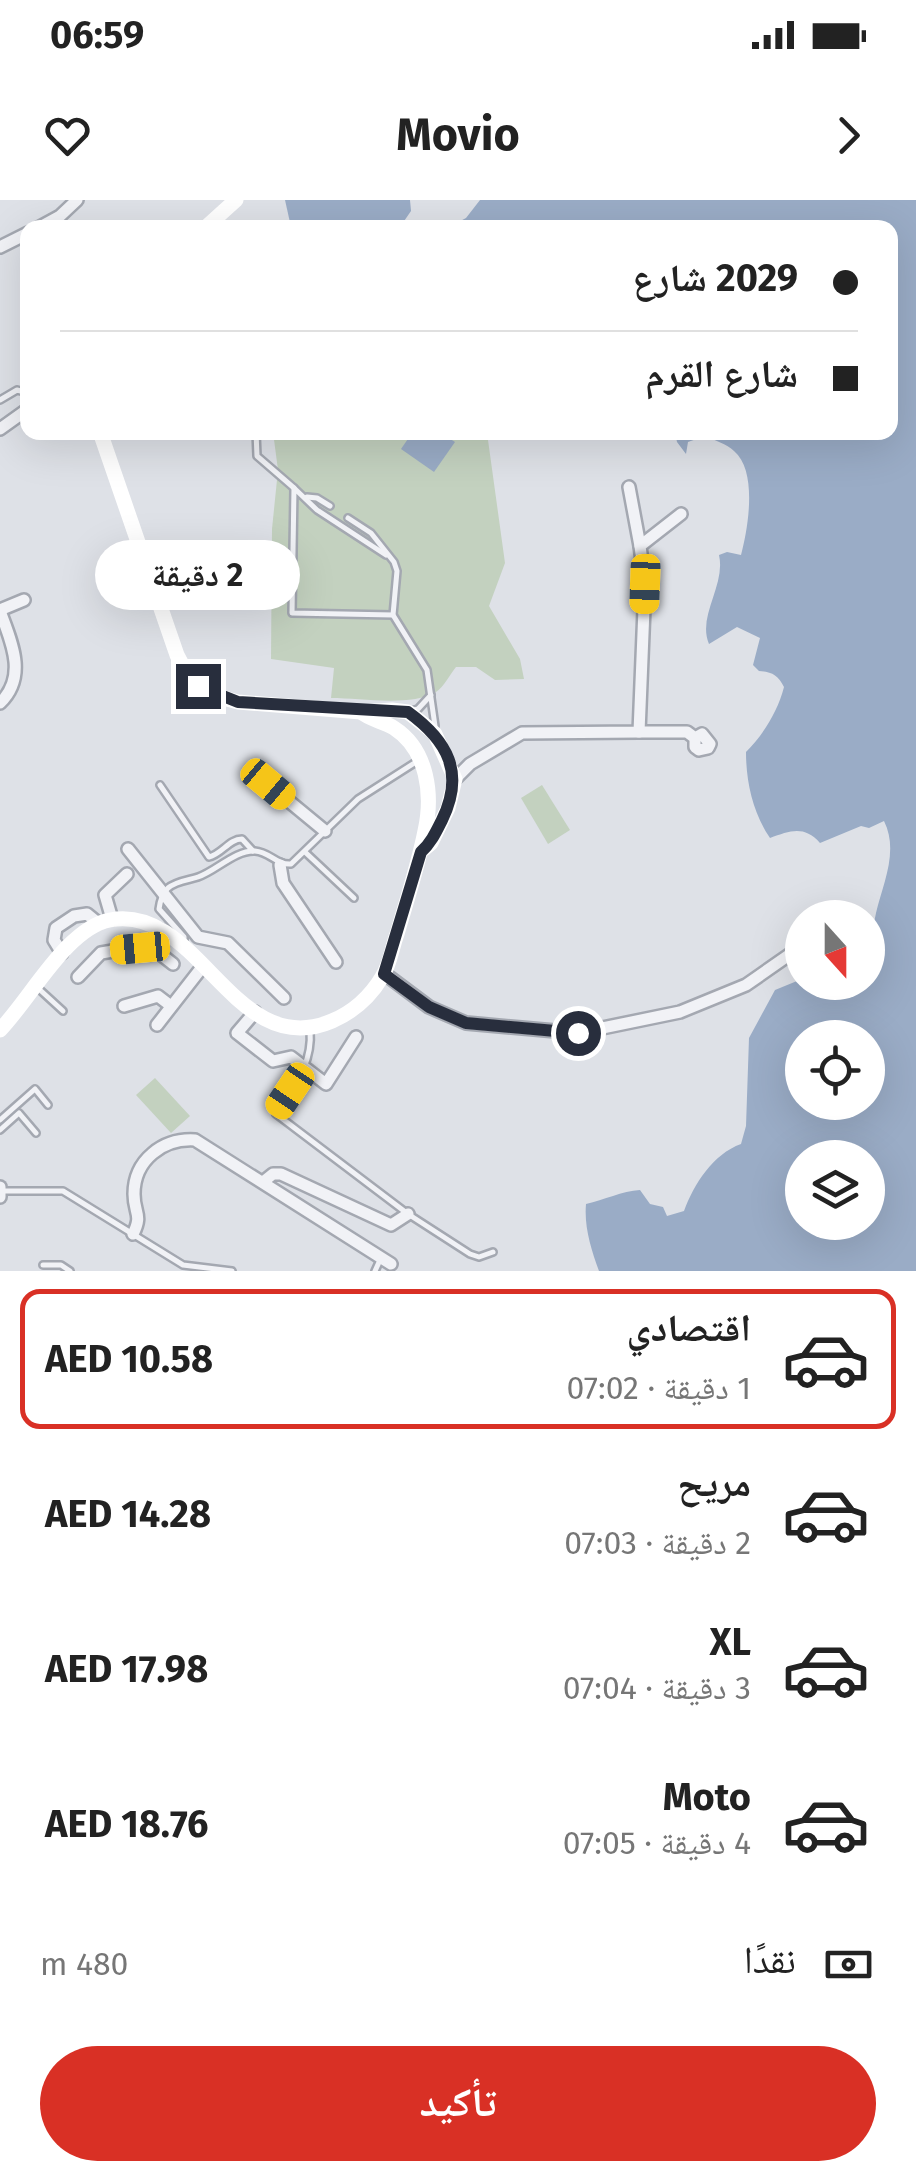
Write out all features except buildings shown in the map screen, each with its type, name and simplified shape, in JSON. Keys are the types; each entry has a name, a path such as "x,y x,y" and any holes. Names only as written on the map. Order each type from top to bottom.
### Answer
{"street":[{"path":"53,220 77,200"},
{"path":"214,220 236,200"},
{"path":"0,1030 70,942 105,921 142,922 160,930 268,1022 310,1027 345,1016 367,997 384,974 431,807 428,776 397,730 361,712 238,702 215,696 189,676 177,655 103,440"},
{"path":"628,487 645,584 640,732"},
{"path":"640,546 681,514"},
{"path":"0,703 15,678 16,662 0,610 24,600"},
{"path":"361,712 408,712 431,730 453,772 448,808 431,843 421,852"},
{"path":"415,753 410,730 420,725 431,730"},
{"path":"428,776 445,779 522,733 688,732 694,738"},
{"path":"268,784 325,832"},
{"path":"128,849 198,937 228,943 284,998"},
{"path":"280,864 283,883 336,962"},
{"path":"105,921 105,895 127,874"},
{"path":"78,976 102,953 148,945 160,930"},
{"path":"148,945 173,964"},
{"path":"384,974 429,1007 466,1023 578,1033 680,1012 746,985 785,957"},
{"path":"156,1024 203,966"},
{"path":"124,1006 158,996 171,1006"},
{"path":"255,1012 237,1034 273,1061 292,1056 326,1084 356,1038"},
{"path":"133,1234 139,1221 134,1195 146,1158 165,1144 195,1140 386,1261"},
{"path":"263,1182 273,1174 282,1174 391,1225 408,1214"}],"lane":[{"path":"256,440 257,456 317,510 386,555"},
{"path":"294,488 292,613 392,615"},
{"path":"307,497 330,506"},
{"path":"348,518 371,533 397,571 392,615 427,670 432,695 431,730"},
{"path":"408,712 418,709 432,695"},
{"path":"160,785 209,857 242,839 253,851 280,864 291,864 358,799 415,753"},
{"path":"183,948 184,938 160,909 164,894 176,883 205,875 236,856 253,851"},
{"path":"305,852 354,898"},
{"path":"37,987 63,1011"},
{"path":"310,1027 311,1047 305,1069 276,1114 408,1214 470,1254 493,1252"},
{"path":"0,1120 36,1089 48,1104"},
{"path":"0,1130 20,1113 36,1133"},
{"path":"1,1192 63,1191 181,1268 232,1271"},
{"path":"375,1271 386,1261"},
{"path":"42,1265 70,1271"}],"green space":[{"path":"274,440 488,440 505,563 489,606 520,659 524,679 495,680 476,667 456,667 439,690 425,697 331,698 334,668 271,659 272,529 278,470"},
{"path":"542,785 570,830 548,844 521,798"},
{"path":"155,1078 190,1116 171,1133 136,1095"}],"water":[{"path":"285,200 410,200 411,211 405,220 289,220"},
{"path":"480,200 916,200 916,1271 599,1271 589,1238 586,1204 640,1190 650,1204 663,1207 667,1216 684,1211 706,1171 741,1144 746,1126 749,1038 775,990 785,986 785,1000 885,1000 885,900 880,900 890,844 884,821 820,843 802,832 770,838 752,797 746,752 769,722 784,687 774,675 753,665 760,638 737,627 709,644 706,622 719,578 719,555 741,555 748,516 749,486 741,460 714,440 898,440 898,220 462,220"},
{"path":"407,440 455,442 434,472 401,449"},
{"path":"677,440 694,440 688,442 686,454"}],"route":[{"path":"198,686 238,702 408,712 427,726 435,734 455,779 448,808 431,843 421,852 384,974 429,1007 466,1023 578,1033"}]}
